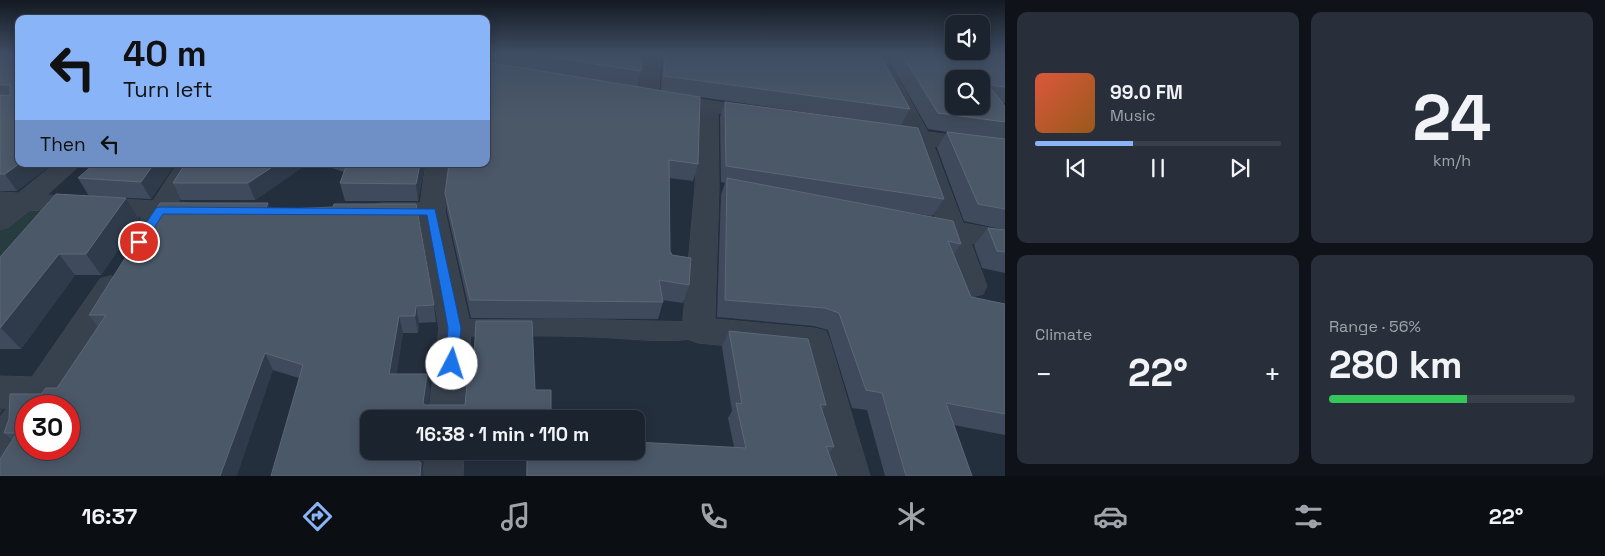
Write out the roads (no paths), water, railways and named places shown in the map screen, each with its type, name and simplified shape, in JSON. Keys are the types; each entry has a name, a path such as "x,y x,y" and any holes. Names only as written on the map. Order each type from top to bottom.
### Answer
{"street":[{"path":"645,75 640,94 775,117"},
{"path":"887,75 920,138 972,286"},
{"path":"708,107 716,188 698,330 814,341 850,476"},
{"path":"862,129 1005,149"},
{"path":"0,221 12,200 64,167"},
{"path":"38,395 129,259 187,167"},
{"path":"438,167 432,211 455,328 448,410"},
{"path":"12,200 160,210 218,210"},
{"path":"354,211 432,211"},
{"path":"912,223 1005,240"},
{"path":"0,392 15,398"},
{"path":"0,448 15,427"},
{"path":"443,476 444,460"}],"lane":[{"path":"455,328 556,327 667,331 698,330"}]}
